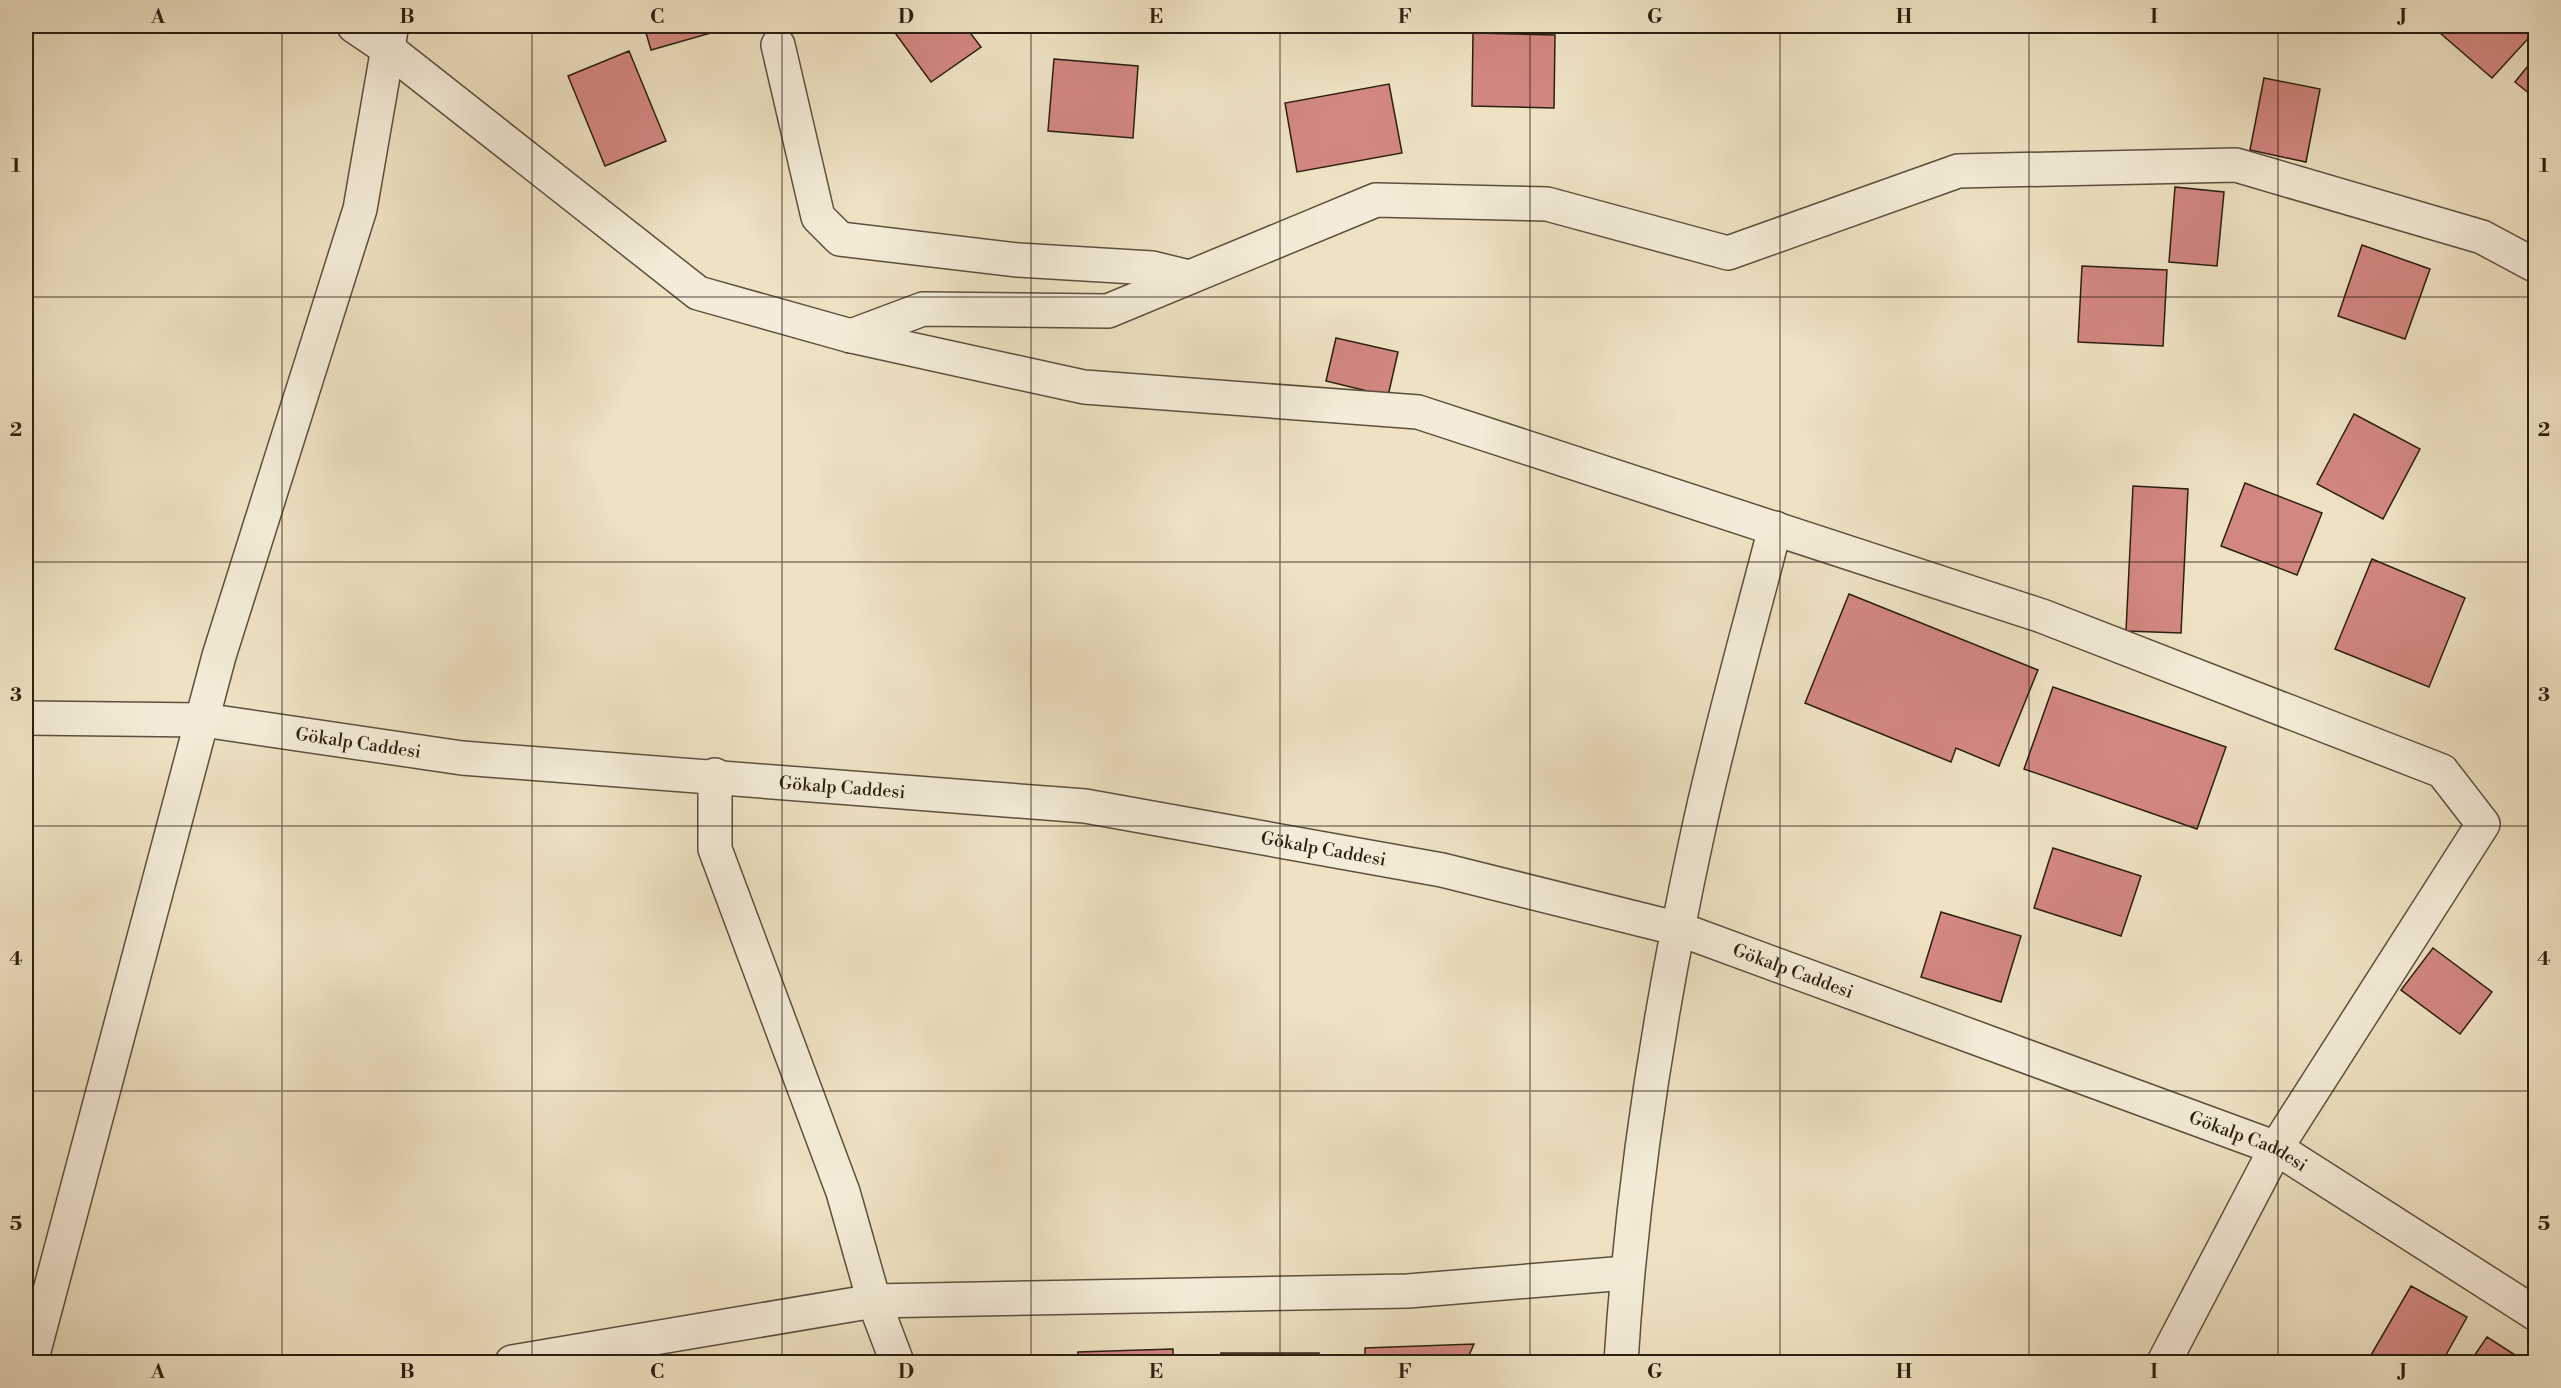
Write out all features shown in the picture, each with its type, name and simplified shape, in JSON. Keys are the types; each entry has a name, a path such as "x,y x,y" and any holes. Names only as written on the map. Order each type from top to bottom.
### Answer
{"street":[{"path":"354,26 390,37 698,293 851,336 1084,387 1418,412 2043,616 2442,771 2483,824 2277,1149 2164,1362"},
{"path":"31,1362 219,656 360,209 390,37"},
{"path":"778,45 818,217 840,239 1018,260 1152,268 1189,277"},
{"path":"851,336 923,309 1108,311 1376,200 1546,204 1728,253 1958,171 2236,165 2482,237 2535,266"},
{"path":"1621,1362 1626,1273 1666,996 1698,831 1775,528"},
{"name":"Gökalp Caddesi","path":"26,718 203,720 462,758 715,775 1085,806 1442,870 1679,929 2277,1149 2535,1314"},
{"path":"715,775 715,849 843,1192 874,1301 897,1362"},
{"path":"512,1362 874,1301 1408,1291 1626,1273"}],"building":[{"path":"644,26 731,26 732,27 651,50"},
{"path":"890,26 965,26 981,47 931,82"},
{"path":"2432,26 2536,26 2536,30 2492,78"},
{"path":"1473,33 1555,35 1554,108 1472,106"},
{"path":"629,51 666,141 605,166 568,76"},
{"path":"2536,56 2536,99 2515,82"},
{"path":"1054,59 1138,66 1133,138 1048,131"},
{"path":"2264,78 2320,89 2306,162 2250,150"},
{"path":"1389,84 1402,153 1297,172 1285,103"},
{"path":"2175,187 2224,192 2217,266 2169,262"},
{"path":"2362,245 2430,269 2405,339 2338,316"},
{"path":"2082,266 2167,270 2163,346 2078,342"},
{"path":"1336,338 1398,352 1388,396 1326,381"},
{"path":"2354,414 2420,449 2383,519 2317,484"},
{"path":"2245,483 2322,513 2297,575 2221,546"},
{"path":"2133,486 2188,489 2181,633 2126,631"},
{"path":"2372,559 2465,598 2429,687 2335,649"},
{"path":"1849,594 2038,670 1999,766 1956,748 1951,762 1805,703"},
{"path":"2053,687 2226,747 2197,829 2024,769"},
{"path":"2053,848 2141,876 2121,936 2034,908"},
{"path":"1941,912 2021,936 2001,1002 1921,977"},
{"path":"2433,948 2492,992 2460,1034 2401,990"},
{"path":"2411,1286 2467,1317 2442,1362 2367,1362"},
{"path":"2487,1337 2526,1362 2470,1362"},
{"path":"1474,1344 1466,1362 1365,1362 1365,1348"},
{"path":"1173,1349 1173,1362 1078,1362 1078,1352"},
{"path":"1221,1353 1319,1353 1318,1362 1221,1362"}]}
